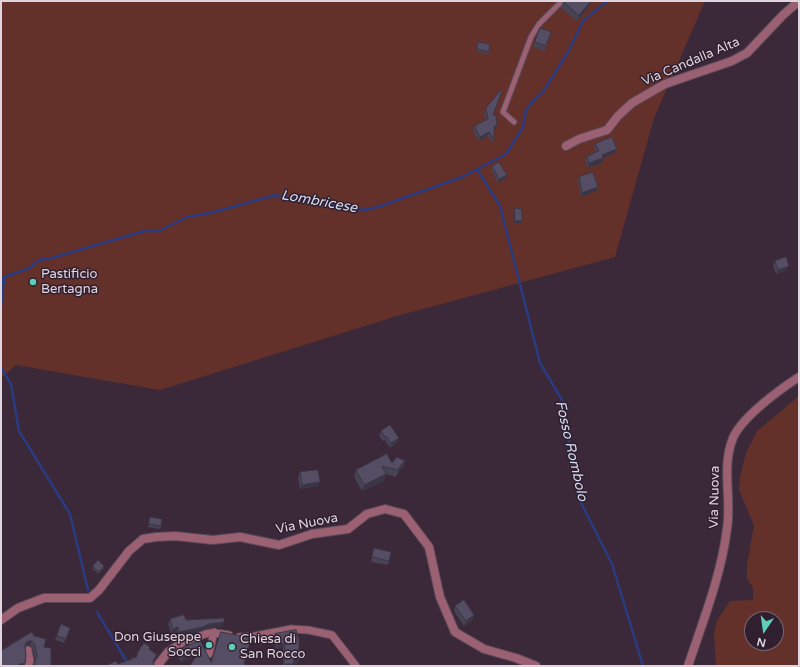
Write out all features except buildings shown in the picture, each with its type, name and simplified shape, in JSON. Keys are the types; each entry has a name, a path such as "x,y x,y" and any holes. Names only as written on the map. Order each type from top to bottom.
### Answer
{"street":[{"name":"Via Candalla Alta","path":"566,146 579,139 607,130 618,116 632,103 664,84 732,61 747,53 782,16 799,1"},
{"name":"Via Nuova","path":"688,666 715,586 728,528 726,460 733,437 749,414 799,377"},
{"name":"Via Nuova","path":"1,620 18,608 44,598 90,598 99,590 129,551 143,539 175,536 213,540 240,537 279,545 312,534 348,528 367,514 385,509 404,514 429,547 440,597 455,632 484,649 516,658 536,666"},
{"path":"157,666 168,652 184,641 194,640 205,634 214,632 242,638 291,629 308,630 332,635 356,666"},
{"path":"208,654 214,632"},
{"path":"28,650 30,661 28,666"}],"lane":[{"path":"514,122 503,112 531,37 539,24 562,1"}],"shaded area":[{"path":"1,1 705,1 654,118 615,257 397,316 160,390 16,365 1,378"},
{"path":"799,396 799,666 716,666 714,633 717,621 730,601 753,600 753,588 747,578 747,565 754,525 739,490 740,477 746,453 757,431"}],"waterway":[{"name":"Lombricese","path":"1,283 4,277 30,268 39,260 52,258 144,231 159,231 187,217 214,212 275,195 365,210 381,206 462,177 506,154 523,127 526,110 543,92 568,52 583,21 607,1"},
{"name":"Fosso Rombolo","path":"477,169 500,206 540,363 562,400 578,497 612,564 643,666"},
{"path":"1,305 4,279"},
{"path":"1,368 11,384 19,431 70,514 88,590"},
{"path":"97,612 128,666"}],"place":[{"name":"Pastificio Bertagna","path":"33,282"},
{"name":"Don Giuseppe Socci","path":"209,645"},
{"name":"Chiesa di San Rocco","path":"232,647"}]}
